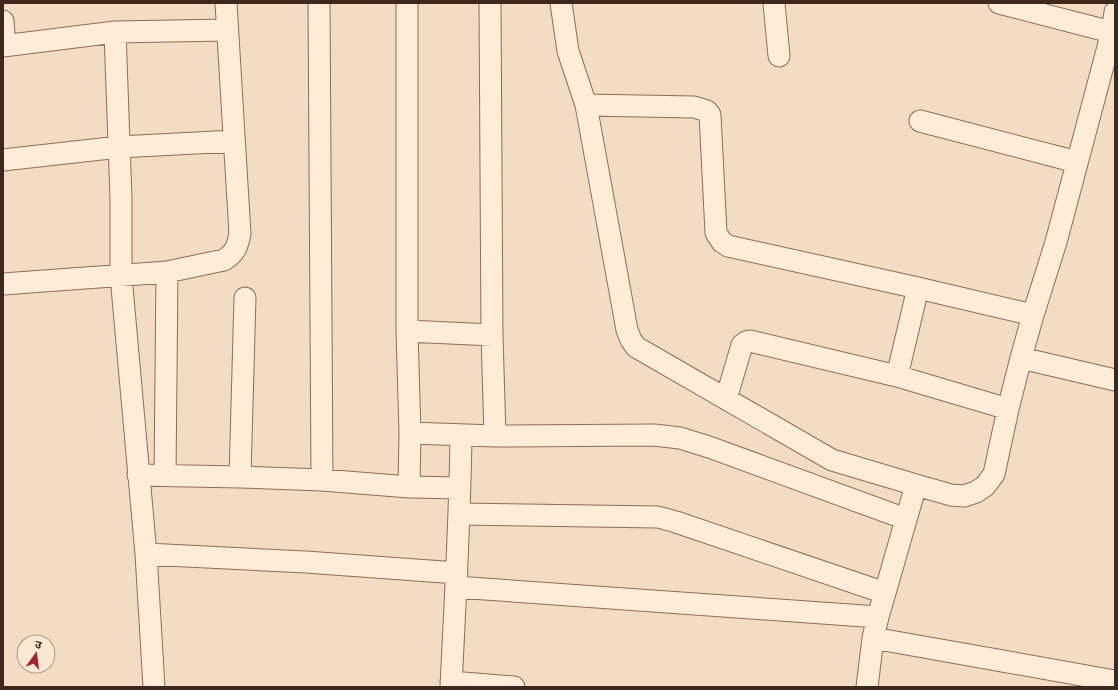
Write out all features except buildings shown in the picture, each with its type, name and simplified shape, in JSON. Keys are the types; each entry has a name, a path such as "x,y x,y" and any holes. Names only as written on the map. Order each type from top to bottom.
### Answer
{"street":[{"path":"3,284 167,272 224,260 232,255 237,247 240,234 226,3"},
{"path":"318,3 322,480"},
{"path":"407,3 407,331 410,434 409,487"},
{"path":"490,3 492,335 495,436"},
{"path":"561,3 568,51 586,105 626,322 631,340 636,347 832,460 916,485 964,496 976,492 985,486 994,474 1021,358 1056,242 1113,33 1115,12"},
{"path":"774,3 779,56"},
{"path":"1006,4 1113,33"},
{"path":"3,21 4,45 115,32 227,30"},
{"path":"115,32 121,198 121,276 146,554 154,687"},
{"path":"586,105 694,107 707,111 710,115 716,234 722,242 728,246 1033,315"},
{"path":"920,121 1078,162"},
{"path":"3,160 119,146 234,141"},
{"path":"165,475 167,272"},
{"path":"897,376 918,288"},
{"path":"240,477 245,298"},
{"path":"407,331 492,335"},
{"path":"726,399 742,345 750,341 897,376 1008,409"},
{"path":"1021,358 1115,380"},
{"path":"410,434 495,436 654,435 680,438 710,447 906,519"},
{"path":"461,435 460,514 451,684 514,687"},
{"path":"138,475 322,480 409,487 460,488"},
{"path":"867,687 873,638 878,617 916,485"},
{"path":"460,514 658,517 885,593"},
{"path":"146,554 306,562 457,580 878,617"},
{"path":"873,638 1115,681"}]}
